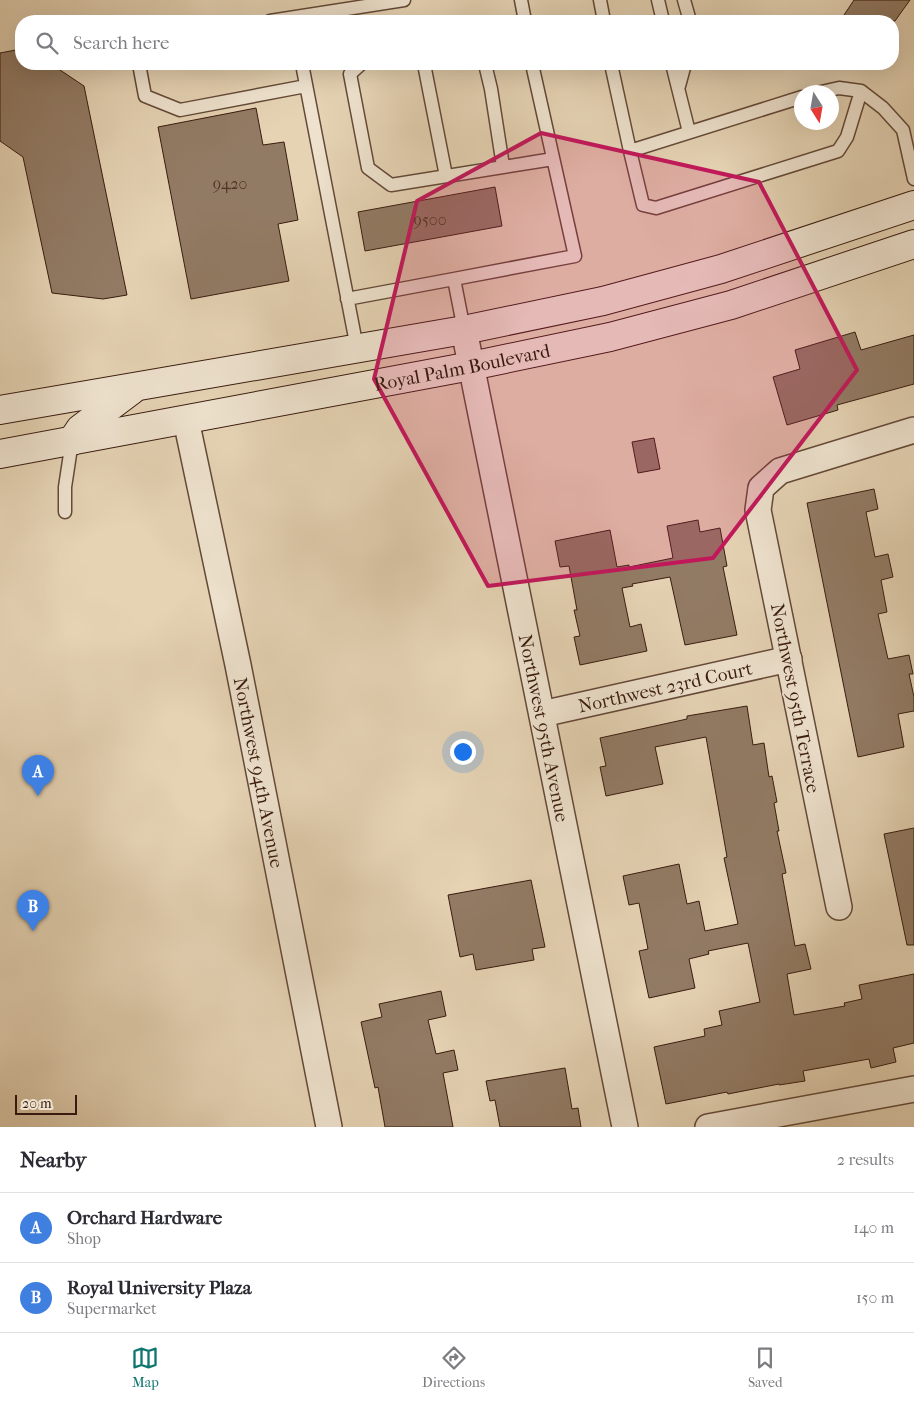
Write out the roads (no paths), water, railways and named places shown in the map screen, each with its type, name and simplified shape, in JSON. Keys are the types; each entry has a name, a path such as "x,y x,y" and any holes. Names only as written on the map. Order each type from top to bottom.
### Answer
{"main road":[{"name":"Royal Palm Boulevard","path":"0,410 464,330 603,301 721,269 914,205"},
{"name":"Royal Palm Boulevard","path":"0,454 471,366 610,337 731,305 914,244"},
{"path":"72,441 80,429 140,385"}],"street":[{"name":"Northwest 95th Avenue","path":"464,330 625,1127"},
{"name":"Northwest 94th Avenue","path":"186,420 238,665 329,1127"},
{"name":"Northwest 95th Terrace","path":"839,907 758,510 761,488 780,471 914,430"},
{"name":"Northwest 23rd Court","path":"542,714 789,659"},
{"path":"708,1127 914,1088"}],"lane":[{"path":"317,15 404,0"},
{"path":"521,0 524,15"},
{"path":"600,0 603,15"},
{"path":"658,0 662,15"},
{"path":"684,0 688,15"},
{"path":"140,70 144,96 180,110 306,86"},
{"path":"303,70 357,348"},
{"path":"354,70 350,74 368,168 391,185 553,159"},
{"path":"425,70 446,176"},
{"path":"486,70 503,166"},
{"path":"348,299 574,256 533,70"},
{"path":"612,70 643,205 656,208 838,150 847,137 861,91"},
{"path":"673,70 689,132"},
{"path":"678,89 683,70"},
{"path":"839,88 861,91 883,108 903,130 914,179"},
{"path":"630,151 794,99"},
{"path":"454,278 464,330"},
{"path":"65,512 64,487 72,441"}],"place":[{"name":"Orchard Hardware","path":"38,796"},
{"name":"Royal University Plaza","path":"33,931"}]}
